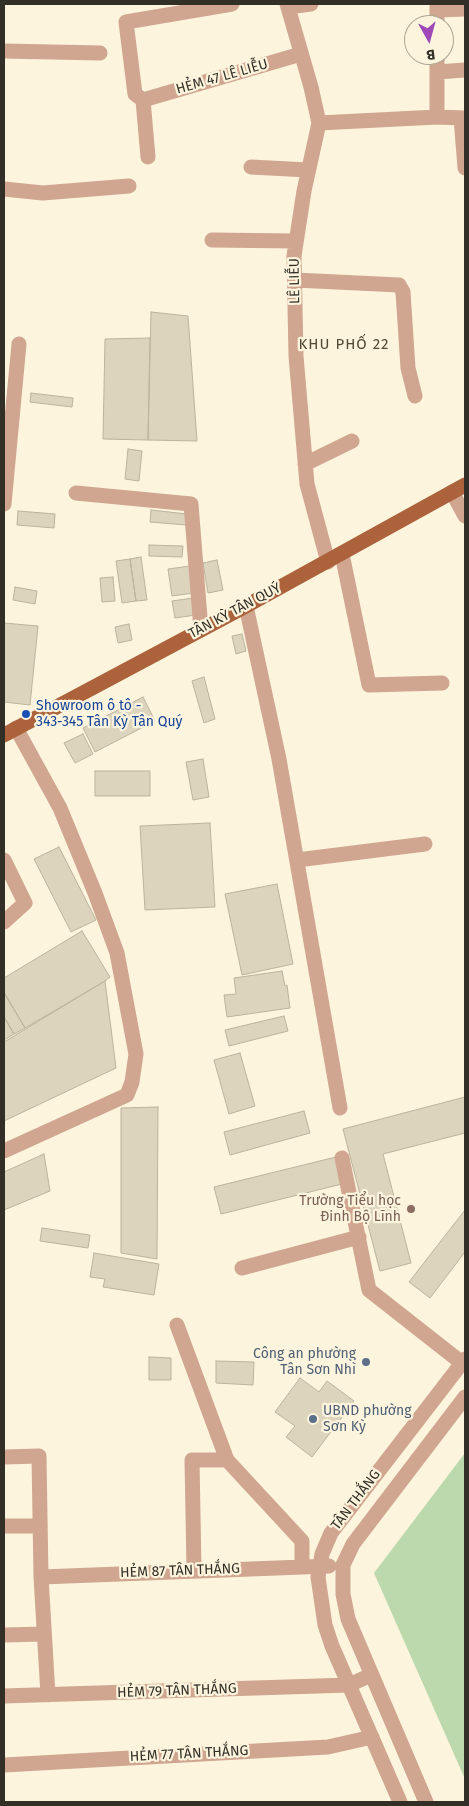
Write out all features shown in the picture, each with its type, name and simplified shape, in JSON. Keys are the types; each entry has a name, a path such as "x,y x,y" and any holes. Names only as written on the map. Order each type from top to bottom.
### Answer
{"main road":[{"name":"TÂN KỲ TÂN QUÝ","path":"10,731 328,562 459,489"}],"street":[{"path":"148,157 143,100 135,94 126,22 232,4"},
{"path":"287,5 311,4"},
{"name":"LÊ LIỄU","path":"287,5 319,124 308,170 296,241 294,280 296,356 307,484 328,562"},
{"path":"437,13 465,9"},
{"path":"4,51 100,53"},
{"name":"HẺM 47 LÊ LIỄU","path":"143,100 301,54"},
{"path":"437,65 437,117"},
{"path":"437,72 465,70"},
{"path":"319,124 437,117 463,118 465,168"},
{"path":"251,167 308,170"},
{"path":"4,189 43,193 129,186"},
{"path":"212,240 296,241"},
{"path":"294,280 399,285 402,292 408,368 415,396"},
{"path":"4,504 19,344"},
{"path":"305,464 352,440"},
{"path":"459,489 465,516"},
{"path":"76,493 191,504 201,630"},
{"path":"342,554 369,685 442,683"},
{"path":"246,606 279,759 340,1108"},
{"path":"4,1150 127,1096 132,1082 136,1054 117,953 95,893 60,808 10,731"},
{"path":"297,860 425,844"},
{"path":"4,860 25,902 4,922"},
{"path":"342,1158 369,1290 464,1361"},
{"path":"242,1268 358,1237"},
{"path":"177,1325 227,1460 302,1542 302,1568"},
{"name":"TÂN THẮNG","path":"400,1802 349,1686 325,1625 318,1577 322,1554 331,1533 464,1361"},
{"name":"TÂN THẮNG","path":"426,1802 348,1619 343,1594 343,1565 353,1544 465,1397"},
{"path":"4,1457 38,1456 41,1577 48,1695"},
{"path":"194,1570 192,1460 227,1460"},
{"path":"4,1526 40,1526"},
{"name":"HẺM 87 TÂN THẮNG","path":"41,1577 343,1565"},
{"path":"4,1635 44,1634"},
{"path":"349,1686 371,1675"},
{"name":"HẺM 79 TÂN THẮNG","path":"4,1696 349,1686"},
{"name":"HẺM 77 TÂN THẮNG","path":"4,1765 328,1746 372,1737"}],"green space":[{"path":"465,1453 465,1779 374,1573"}],"building":[{"path":"151,312 188,316 197,441 148,440"},
{"path":"150,338 148,440 103,439 105,339"},
{"path":"31,393 73,398 72,407 30,402"},
{"path":"128,449 142,451 139,481 125,479"},
{"path":"151,510 187,514 186,525 150,522"},
{"path":"18,511 55,514 54,528 17,525"},
{"path":"149,545 183,546 182,557 149,556"},
{"path":"141,557 147,600 136,601 130,559"},
{"path":"130,559 136,601 122,603 116,561"},
{"path":"217,560 223,590 208,593 203,563"},
{"path":"190,566 194,593 172,596 168,569"},
{"path":"113,577 115,601 102,602 100,578"},
{"path":"15,587 37,591 35,604 13,600"},
{"path":"193,598 196,615 175,618 172,601"},
{"path":"4,623 38,626 30,705 4,702"},
{"path":"129,624 132,640 118,643 115,627"},
{"path":"242,634 246,651 236,654 232,636"},
{"path":"204,677 215,719 204,723 192,681"},
{"path":"143,697 155,721 95,752 83,728"},
{"path":"83,734 93,754 75,763 64,743"},
{"path":"203,759 209,797 193,800 186,762"},
{"path":"95,771 150,771 150,796 95,796"},
{"path":"210,823 215,907 145,910 140,826"},
{"path":"59,847 96,920 71,932 34,859"},
{"path":"277,884 293,964 242,975 225,894"},
{"path":"82,931 110,977 25,1028 4,992 4,978"},
{"path":"282,971 285,986 287,985 290,1008 227,1017 224,995 236,994 234,978"},
{"path":"105,981 116,1068 4,1121 4,1042"},
{"path":"4,993 25,1028 14,1034 4,1017"},
{"path":"284,1016 288,1031 229,1046 225,1030"},
{"path":"4,1017 14,1034 4,1040"},
{"path":"240,1053 255,1106 229,1114 214,1060"},
{"path":"465,1097 465,1133 383,1154 411,1263 380,1271 343,1129"},
{"path":"158,1107 157,1259 121,1253 121,1108"},
{"path":"304,1111 310,1133 230,1155 224,1132"},
{"path":"44,1154 50,1191 4,1210 4,1172"},
{"path":"336,1157 342,1184 221,1214 214,1187"},
{"path":"465,1210 465,1252 430,1298 409,1282"},
{"path":"42,1228 90,1235 88,1248 40,1241"},
{"path":"94,1253 159,1264 154,1295 103,1287 105,1279 90,1277"},
{"path":"149,1357 171,1358 171,1380 149,1380"},
{"path":"216,1361 254,1362 253,1385 216,1383"},
{"name":"UBND phường Sơn Kỳ","path":"300,1378 319,1392 327,1381 354,1401 312,1457 286,1437 295,1426 275,1412"}],"place":[{"name":"Showroom ô tô - 343-345 Tân Kỳ Tân Quý","path":"26,714"},
{"name":"Trường Tiểu học Đinh Bộ Lĩnh","path":"411,1209"},
{"name":"Công an phường Tân Sơn Nhì","path":"366,1362"},
{"name":"UBND phường Sơn Kỳ","path":"313,1419"}],"district":[{"name":"KHU PHỐ 22","path":"344,345"}]}
